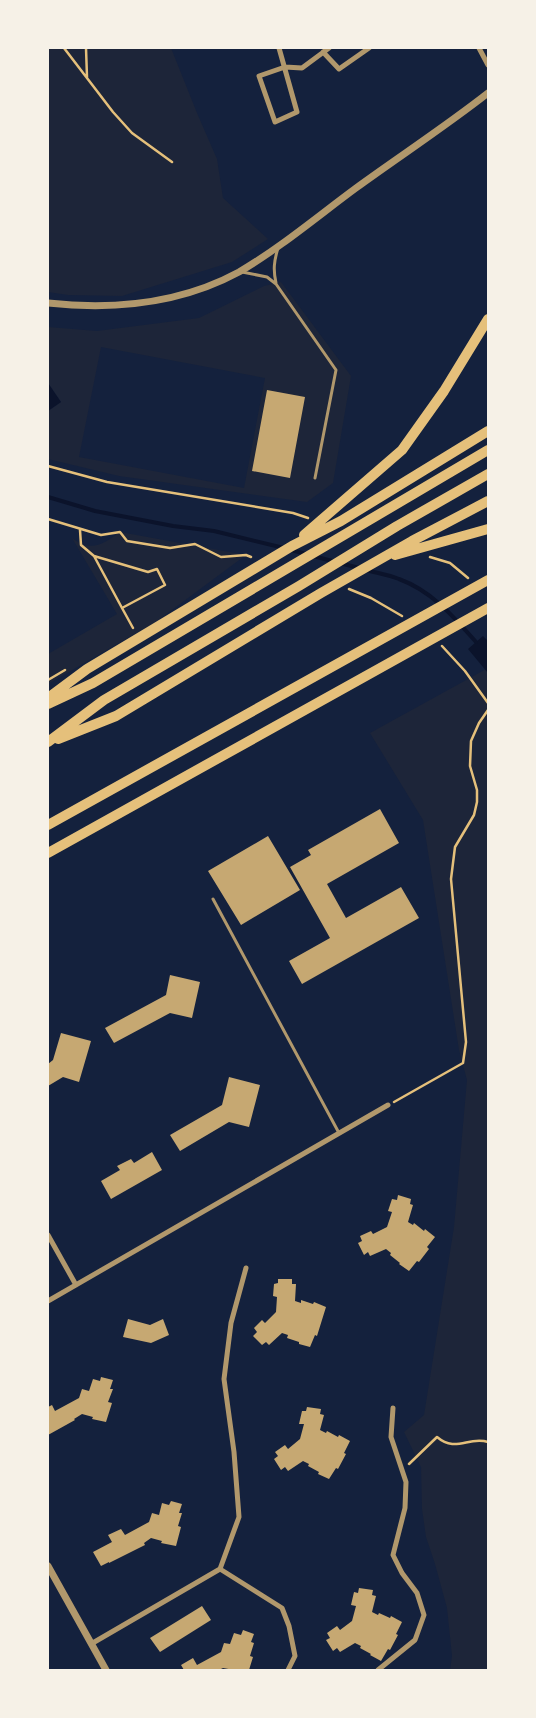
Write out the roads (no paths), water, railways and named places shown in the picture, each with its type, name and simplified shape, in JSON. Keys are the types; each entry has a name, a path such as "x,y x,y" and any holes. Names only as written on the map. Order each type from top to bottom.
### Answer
{"highway":[{"path":"292,546 402,450 444,391 488,319"},
{"path":"48,698 87,669 292,546 341,521 488,431"},
{"path":"48,704 93,682 488,450"},
{"path":"48,742 104,700 488,474"},
{"path":"418,548 488,501"},
{"path":"48,742 116,716 321,593 384,558 488,529"},
{"path":"48,825 488,580"},
{"path":"48,853 488,608"}],"street":[{"path":"279,48 284,67 297,112 275,122 259,76 284,67 302,68 329,48"},
{"path":"323,52 339,69 369,48"},
{"path":"478,48 488,64"},
{"path":"48,303 110,307 177,297 216,283 239,272 279,245 488,93"},
{"path":"48,1301 388,1105"},
{"path":"48,1235 76,1285"},
{"path":"91,1644 220,1569 239,1517 234,1452 224,1380 231,1323 246,1268"},
{"path":"378,1670 415,1640 424,1616 417,1593 402,1573 394,1556 404,1508 406,1482 391,1437 393,1408"},
{"path":"48,1566 106,1670"},
{"path":"220,1569 282,1608 289,1626 295,1656 288,1670"}],"lane":[{"path":"276,284 274,266 279,245"},
{"path":"239,272 267,277 276,284 336,370 314,478"},
{"path":"213,898 339,1134"}],"waterway":[{"path":"48,497 95,511 173,526 214,531 284,548"},
{"path":"291,550 306,554"},
{"path":"313,556 359,568"},
{"path":"366,570 395,578 422,590 451,614 476,642"}]}
